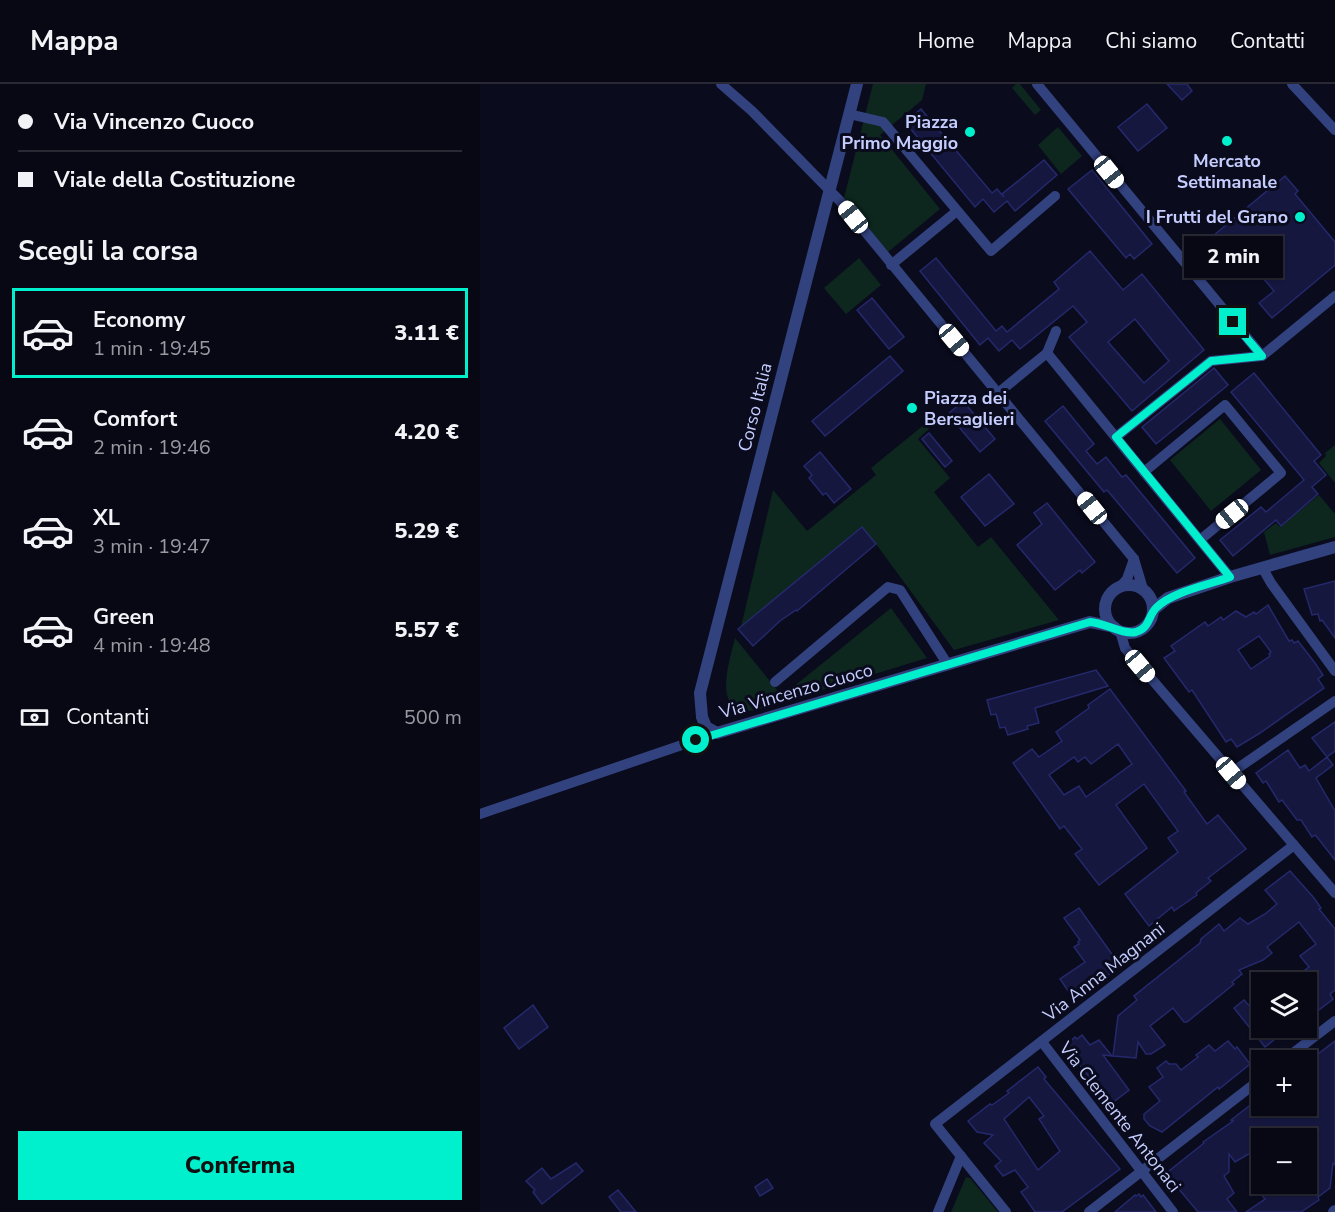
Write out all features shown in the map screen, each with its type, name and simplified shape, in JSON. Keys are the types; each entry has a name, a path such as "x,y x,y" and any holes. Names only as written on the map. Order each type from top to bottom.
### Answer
{"street":[{"path":"721,84 752,111 829,189 998,393 1134,559 1145,592 1154,610"},
{"name":"Corso Italia","path":"717,733 706,728 702,717 700,693 857,84"},
{"path":"1037,84 1262,356"},
{"path":"1292,84 1335,130"},
{"path":"849,114 883,122 991,251 1055,196"},
{"path":"891,265 957,211"},
{"path":"1116,437 1211,361 1262,356 1335,296"},
{"path":"998,393 1047,352 1056,332"},
{"path":"1047,352 1230,577"},
{"path":"1144,472 1225,405 1246,430 1281,473 1200,540"},
{"path":"1117,629 1127,633 1142,630 1152,618 1154,610 1168,598 1262,567 1335,547"},
{"path":"1134,559 1127,579 1112,593 1106,607 1106,614 1117,629 1125,648 1334,890"},
{"path":"1262,567 1271,583 1335,671"},
{"path":"775,682 888,586 900,590 948,665"},
{"path":"1119,588 1135,586 1145,592 1168,598"},
{"name":"Via Vincenzo Cuoco","path":"480,814 717,733 1090,622 1106,607"},
{"name":"Via Vincenzo Cuoco","path":"1090,622 1117,629"},
{"path":"1231,773 1335,701"},
{"name":"Via Anna Magnani","path":"961,1156 935,1124 1294,845"},
{"path":"1297,1050 1335,1021"},
{"name":"Via Clemente Antonaci","path":"1042,1042 1173,1212"},
{"path":"1089,1212 1251,1086"},
{"path":"938,1212 961,1156 1006,1212"}],"green space":[{"path":"873,84 926,84 922,100 880,135 940,209 888,252 844,198"},
{"path":"1020,84 1041,110 1035,115 1012,88"},
{"path":"1058,127 1082,156 1061,174 1038,145"},
{"path":"859,258 881,285 846,314 824,288"},
{"path":"1220,419 1261,470 1211,511 1170,460"},
{"path":"925,424 929,429 918,439 950,478 934,492 978,547 991,537 1059,620 954,650 876,544 753,617 741,627 773,490 807,531 876,475 871,468"},
{"path":"1335,445 1335,483 1319,463 1326,456 1325,453"},
{"path":"1319,495 1335,514 1335,537 1270,555 1264,532 1276,523 1280,527"},
{"path":"891,608 927,658 757,710 742,710 733,706 726,686 735,638 782,696"},
{"path":"966,1177 970,1178 998,1212 951,1212"}],"building":[{"path":"1167,84 1187,84 1192,91 1182,100"},
{"path":"1147,104 1167,128 1138,151 1118,127"},
{"path":"921,109 992,193 997,189 1004,197 1002,194 1044,160 1057,175 1015,211 1007,201 994,212 983,199 975,207 905,122"},
{"path":"1092,170 1152,244 1134,259 1130,254 1126,258 1068,189"},
{"path":"1285,176 1298,191 1295,194 1335,242 1335,265 1272,318 1259,303 1274,291 1234,244 1221,256 1208,240"},
{"path":"1090,251 1123,290 1142,274 1204,350 1132,411 1069,337 1087,322 1073,306 1020,349 1012,340 999,351 988,338 980,345 920,271 936,258 996,331 1002,326 1007,332 1059,289 1054,282","holes":["1135,319 1169,361 1144,383 1108,342"]},
{"path":"872,298 904,337 889,349 857,310"},
{"path":"890,356 903,371 825,436 812,421"},
{"path":"1214,368 1228,385 1156,444 1142,427"},
{"path":"1254,373 1321,455 1314,461 1326,475 1312,487 1318,494 1281,526 1276,520 1233,556 1220,540 1261,507 1266,512 1304,480 1231,392"},
{"path":"963,401 995,439 980,452 948,414"},
{"path":"1063,406 1094,444 1086,451 1097,464 1106,457 1122,477 1126,475 1195,558 1177,573 1107,490 1104,492 1045,421"},
{"path":"929,433 952,461 945,467 922,439"},
{"path":"820,452 851,489 834,503 826,493 823,495 809,478 812,475 804,466"},
{"path":"989,474 1014,504 985,526 961,497"},
{"path":"1047,503 1095,562 1082,573 1080,570 1055,590 1017,545 1042,524 1034,513"},
{"path":"862,527 876,544 797,611 780,621 753,646 738,629"},
{"path":"1335,581 1335,638 1322,620 1320,621 1318,614 1312,615 1304,589"},
{"path":"1268,605 1289,641 1292,640 1294,643 1298,641 1315,663 1323,675 1318,679 1324,688 1237,747 1231,739 1226,742 1192,690 1189,692 1164,658 1175,651 1171,646 1205,622 1208,626 1236,611 1246,617 1254,612 1256,614","holes":["1259,636 1271,652 1270,656 1251,669 1238,650"]},
{"path":"1096,670 1108,686 1035,708 1039,723 1027,726 1028,729 1008,735 1005,727 1000,728 996,714 991,715 987,700"},
{"path":"1110,689 1186,791 1184,792 1207,824 1218,815 1246,849 1208,878 1211,881 1196,893 1197,895 1174,911 1172,907 1149,926 1125,894 1178,852 1168,838 1178,831 1144,784 1116,805 1147,848 1099,885 1075,854 1082,849 1064,826 1060,829 1013,763 1032,749 1039,757 1062,741 1056,732 1089,708 1088,705","holes":["1118,744 1132,764 1086,797 1079,786 1064,795 1049,775 1074,757 1078,762 1085,757 1091,764"]},
{"path":"1335,722 1335,751 1327,757 1312,738"},
{"path":"1288,750 1300,768 1305,765 1309,771 1327,757 1333,765 1316,778 1335,811 1335,860 1315,835 1312,837 1301,820 1297,820 1282,800 1279,802 1266,781 1263,783 1256,773"},
{"path":"1290,871 1314,898 1321,908 1319,909 1335,929 1335,990 1330,994 1333,999 1317,1011 1317,972 1302,972 1309,967 1300,956 1316,944 1299,922 1267,947 1272,953 1263,960 1239,970 1242,974 1232,982 1234,984 1187,1022 1184,1022 1173,1008 1150,1026 1165,1045 1151,1054 1146,1054 1138,1042 1136,1058 1113,1056 1118,1016 1137,1000 1134,996 1200,943 1201,939 1219,924 1224,931 1240,918 1248,924 1265,914 1277,904 1265,890"},
{"path":"1079,908 1119,964 1117,969 1073,998 1060,979 1085,962 1074,947 1079,944 1080,940 1064,918"},
{"path":"1244,1000 1251,1008 1251,1029 1234,1008"},
{"path":"533,1005 548,1027 519,1049 504,1028"},
{"path":"1082,1035 1090,1045 1099,1040 1112,1056 1103,1055 1129,1090 1111,1104 1092,1084 1094,1083 1065,1046 1075,1037 1077,1039"},
{"path":"1258,1038 1276,1038 1265,1047"},
{"path":"1228,1041 1235,1049 1237,1047 1250,1064 1162,1132 1150,1126 1144,1119 1144,1114 1160,1101 1149,1087 1163,1077 1157,1068 1166,1061 1169,1064 1176,1064 1181,1070 1209,1045 1215,1051"},
{"path":"1335,1041 1335,1165 1333,1163 1330,1188 1318,1197 1319,1200 1301,1212 1246,1212 1265,1199 1261,1194 1317,1194 1317,1128 1251,1128 1251,1153 1235,1162 1229,1154 1229,1172 1224,1176 1234,1193 1227,1199 1237,1212 1198,1212 1168,1176 1169,1171 1251,1105 1251,1116 1317,1116 1317,1055"},
{"path":"1038,1067 1046,1077 1044,1079 1120,1169 1062,1212 1035,1212 1021,1192 1028,1187 1015,1170 1003,1176 995,1166 1001,1161 984,1143 993,1135 977,1132 968,1121 1009,1093 1007,1091","holes":["1029,1097 1044,1116 1039,1119 1060,1151 1038,1170 1004,1119"]},
{"path":"576,1163 583,1171 542,1204 533,1192 535,1190 526,1181 542,1168 551,1179"},
{"path":"767,1179 773,1188 760,1196 755,1187"},
{"path":"618,1190 636,1212 621,1212 609,1197"},
{"path":"1139,1194 1141,1197 1143,1195 1156,1212 1115,1212 1135,1195"}],"place":[{"name":"Piazza Primo Maggio","path":"970,132"},
{"name":"Mercato Settimanale","path":"1227,141"},
{"name":"I Frutti del Grano","path":"1300,217"},
{"name":"Piazza dei Bersaglieri","path":"912,408"}],"route":[{"path":"696,740 1090,622 1114,627 1127,633 1142,630 1148,625 1154,610 1168,598 1230,577 1116,437 1211,361 1262,356 1233,322"}]}
